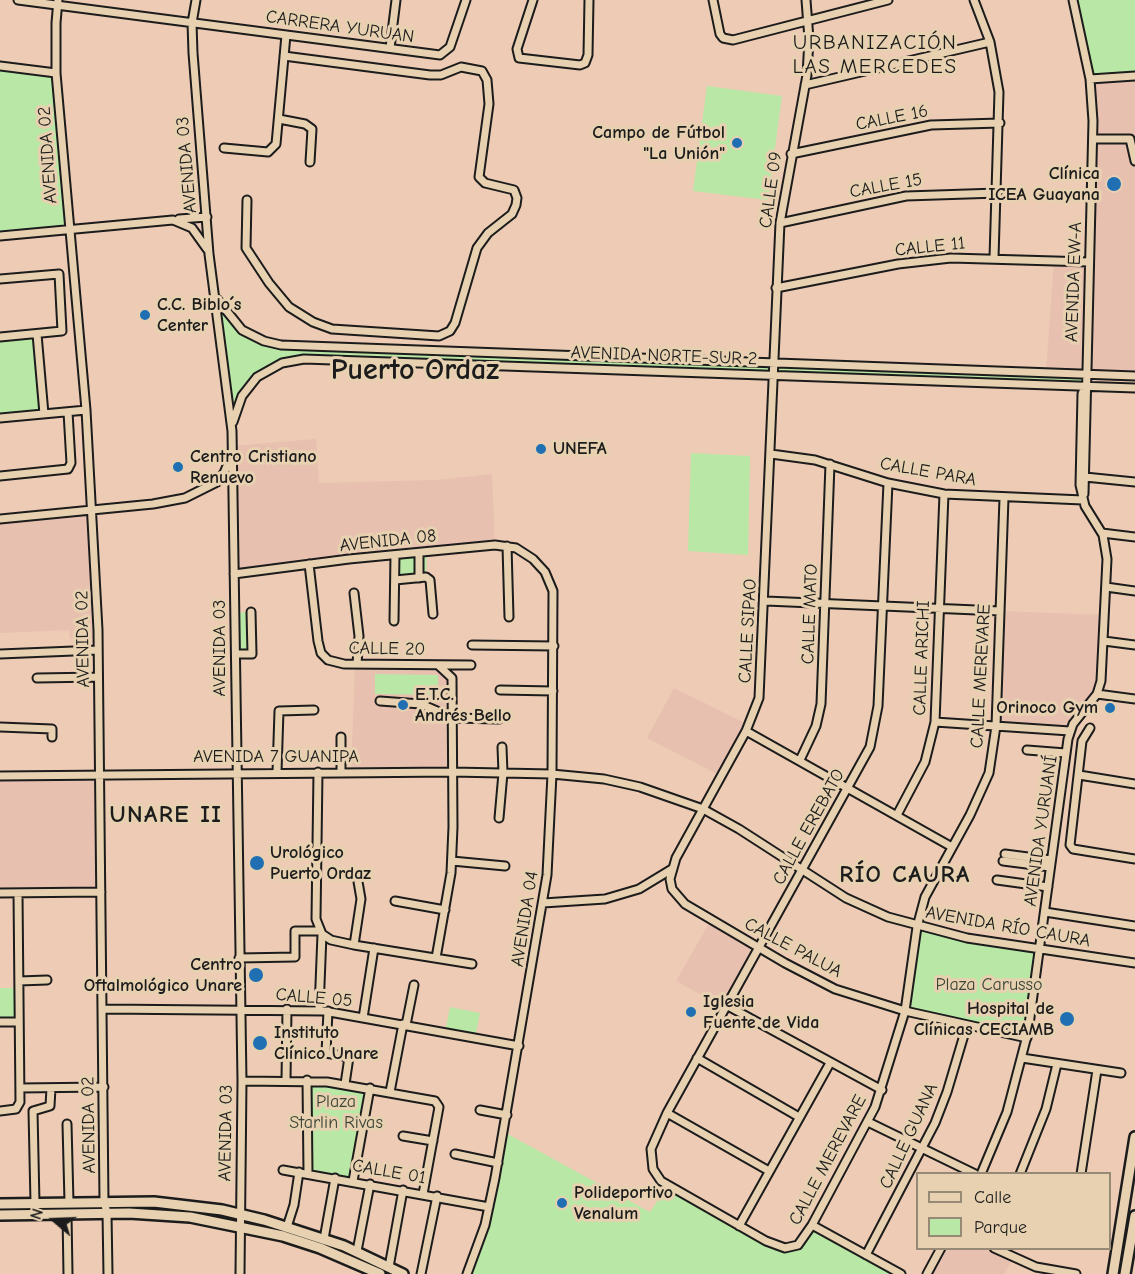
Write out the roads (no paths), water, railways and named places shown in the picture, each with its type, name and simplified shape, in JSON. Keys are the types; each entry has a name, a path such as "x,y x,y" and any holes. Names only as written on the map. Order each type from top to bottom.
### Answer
{"street":[{"name":"CARRERA YURUAN","path":"18,0 58,2 192,23 444,54 452,42 466,0"},
{"name":"AVENIDA 03","path":"196,0 192,23 209,254 232,431 242,1081 240,1274"},
{"path":"390,48 396,0"},
{"path":"533,0 517,52 521,59 583,65 588,55 589,0"},
{"path":"713,0 723,38 740,39 888,0"},
{"name":"CALLE 09","path":"774,364 780,223 805,85 808,22 806,0"},
{"path":"974,0 990,42 997,73 1000,123 994,258"},
{"name":"AVENIDA EW-A","path":"1073,0 1090,79 1094,139 1085,386"},
{"name":"AVENIDA 02","path":"58,2 56,73 68,231 86,410 98,650 104,1201 107,1213 108,1274"},
{"path":"224,148 268,152 276,144 286,35"},
{"path":"805,85 990,42"},
{"path":"247,200 246,248 269,283 289,307 313,322 332,329 439,336 450,331 455,323 477,248 488,233 512,214 516,205 517,198 514,190 484,183 479,177 489,104 487,80 482,71 461,67 441,75 430,75 284,56"},
{"path":"0,66 56,73"},
{"path":"1090,79 1135,76"},
{"path":"279,119 305,124 312,129 310,162"},
{"name":"CALLE 16","path":"791,154 931,125 1000,123"},
{"path":"1094,139 1130,139 1135,161"},
{"name":"CALLE 15","path":"780,223 906,196 998,193"},
{"path":"0,236 207,217"},
{"path":"173,220 192,228 204,241 209,254"},
{"name":"CALLE 11","path":"776,288 916,262 994,258 1089,262"},
{"path":"0,279 59,274 62,331 0,337"},
{"name":"AVENIDA NORTE-SUR 2","path":"214,294 234,323 248,334 271,344 1135,376"},
{"path":"37,334 44,414"},
{"name":"AVENIDA NORTE-SUR 2","path":"232,431 238,404 252,383 274,366 304,359 1135,388"},
{"name":"CALLE SIPAO","path":"670,879 672,868 746,731 759,698 766,601 774,364"},
{"path":"1083,500 1088,394 1085,386"},
{"name":"AVENIDA YURUANÍ","path":"981,1172 1006,1112 1027,1038 1070,731 1097,694 1101,681 1106,549 1102,533 1083,500 1080,475 1082,394 1085,386"},
{"path":"0,418 86,410"},
{"path":"0,476 68,469 71,463 68,412"},
{"path":"0,519 171,501 198,493 217,482 224,473 232,454"},
{"name":"CALLE PARA","path":"771,454 830,464 888,483 944,494 1083,500"},
{"name":"CALLE MATO","path":"800,760 816,726 821,704 830,464"},
{"path":"1085,477 1135,482"},
{"name":"CALLE EREBATO","path":"739,1226 661,1181 653,1168 650,1155 653,1141 667,1113 870,747 876,722 888,483"},
{"name":"CALLE ARICHI","path":"897,815 925,762 935,722 944,494"},
{"name":"CALLE MEREVARE","path":"739,1226 776,1246 792,1248 798,1245 812,1225 868,1122 882,1090 905,1011 917,927 930,886 989,773 996,726 1004,498"},
{"path":"1102,533 1135,537"},
{"name":"AVENIDA 08","path":"234,574 489,545 507,546 525,552 540,565"},
{"path":"507,546 509,617"},
{"path":"419,553 422,578"},
{"path":"394,621 395,555"},
{"name":"CALLE 20","path":"309,564 321,653 334,662 471,665"},
{"name":"AVENIDA 04","path":"468,1274 489,1207 498,1163 543,903 550,849 553,591 540,565"},
{"path":"395,580 422,578 431,583 433,614"},
{"path":"1106,587 1135,591"},
{"path":"354,593 359,636 357,664"},
{"path":"766,601 1000,611"},
{"path":"236,654 252,654 251,612"},
{"path":"1104,641 1135,645"},
{"path":"472,645 554,646"},
{"path":"0,654 98,650"},
{"name":"CALLE 20","path":"436,958 452,861 453,772 452,678 438,665"},
{"path":"37,678 98,677"},
{"path":"500,690 553,691"},
{"path":"1097,694 1135,699"},
{"path":"380,701 422,704 453,718 499,718"},
{"path":"277,772 279,711 314,710"},
{"path":"935,722 1070,731"},
{"path":"0,727 52,729 52,737"},
{"path":"1090,728 1082,741 1071,848 1135,859"},
{"path":"746,731 952,847"},
{"path":"341,738 341,772"},
{"path":"499,818 503,773 502,747"},
{"path":"1027,750 1066,753"},
{"path":"1064,770 1135,784"},
{"name":"AVENIDA 7 GUANIPA","path":"0,776 236,772 552,774"},
{"path":"318,772 316,893 321,933 319,1010"},
{"name":"AVENIDA RÍO CAURA","path":"552,774 621,782 702,809 739,829 802,871 863,907 917,927 1135,963"},
{"path":"1004,857 1051,864"},
{"path":"452,861 505,866"},
{"path":"543,903 605,899 639,889 672,868"},
{"path":"354,945 361,899 357,876"},
{"name":"CALLE PALUA","path":"670,879 677,897 685,904 759,948 836,989 905,1011 1027,1038"},
{"path":"997,880 1048,887"},
{"path":"0,893 101,892"},
{"path":"0,1111 12,1111 20,1102 18,893"},
{"path":"395,901 445,910"},
{"path":"1045,912 1135,926"},
{"path":"239,958 295,957 295,931 321,933 331,940 354,945 472,964"},
{"path":"363,1017 374,948"},
{"path":"19,981 47,980"},
{"path":"390,1092 414,985"},
{"path":"726,1005 882,1090"},
{"name":"CALLE 05","path":"103,1009 319,1010 519,1046"},
{"path":"286,1080 287,1009"},
{"path":"328,1011 326,1053 349,1057 345,1084"},
{"path":"0,1022 19,1022"},
{"name":"CALLE GUANA","path":"866,1255 923,1149 947,1092 967,1025"},
{"path":"697,1058 799,1117"},
{"path":"1022,1058 1121,1073"},
{"path":"739,1226 830,1063"},
{"path":"1020,1172 1046,1109 1057,1064"},
{"path":"1081,1172 1097,1070"},
{"path":"242,1081 307,1080 345,1084 429,1099 438,1104 423,1194"},
{"path":"307,1080 308,1173"},
{"path":"20,1088 104,1087"},
{"path":"35,1203 33,1111 51,1105 51,1088"},
{"path":"353,1181 370,1088"},
{"path":"480,1110 507,1115"},
{"path":"667,1113 769,1171"},
{"path":"868,1122 973,1172"},
{"path":"67,1124 69,1202"},
{"path":"402,1136 433,1141"},
{"path":"1113,1274 1135,1137"},
{"path":"455,1154 498,1163"},
{"name":"CALLE 01","path":"283,1170 489,1207"},
{"path":"287,1227 294,1205 299,1172"},
{"path":"324,1239 335,1178"},
{"path":"357,1251 370,1184"},
{"path":"389,1267 403,1190"},
{"path":"421,1274 437,1196"},
{"path":"0,1204 104,1201 171,1203 240,1214 357,1251 403,1274"},
{"path":"0,1215 107,1213 173,1215 240,1226 304,1242 380,1274"},
{"path":"67,1214 68,1274"},
{"path":"1125,1274 1135,1216"},
{"path":"812,1225 901,1274"},
{"path":"927,1274 940,1250"},
{"path":"998,1250 1034,1270 1076,1274"}],"place":[{"name":"Campo de Fútbol \"La Unión\"","path":"737,143"},
{"name":"Clínica ICEA Guayana","path":"1114,184"},
{"name":"C.C. Biblo´s Center","path":"145,315"},
{"name":"UNEFA","path":"541,449"},
{"name":"Centro Cristiano Renuevo","path":"178,467"},
{"name":"E.T.C. Andrés Bello","path":"403,705"},
{"name":"Orinoco Gym","path":"1110,708"},
{"name":"Urológico Puerto Ordaz","path":"257,863"},
{"name":"Centro Oftalmológico Unare","path":"256,975"},
{"name":"Iglesia Fuente de Vida","path":"691,1012"},
{"name":"Hospital de Clínicas CECIAMB","path":"1067,1019"},
{"name":"Instituto Clínico Unare","path":"260,1043"},
{"name":"Polideportivo Venalum","path":"562,1203"}],"district":[{"name":"URBANIZACIÓN LAS MERCEDES","path":"875,55"},
{"name":"Puerto Ordaz","path":"415,371"},
{"name":"UNARE II","path":"166,815"},
{"name":"RÍO CAURA","path":"905,875"}],"park label":[{"name":"Plaza Carusso","path":"989,985"},
{"name":"Plaza Starlin Rivas","path":"336,1112"}]}
